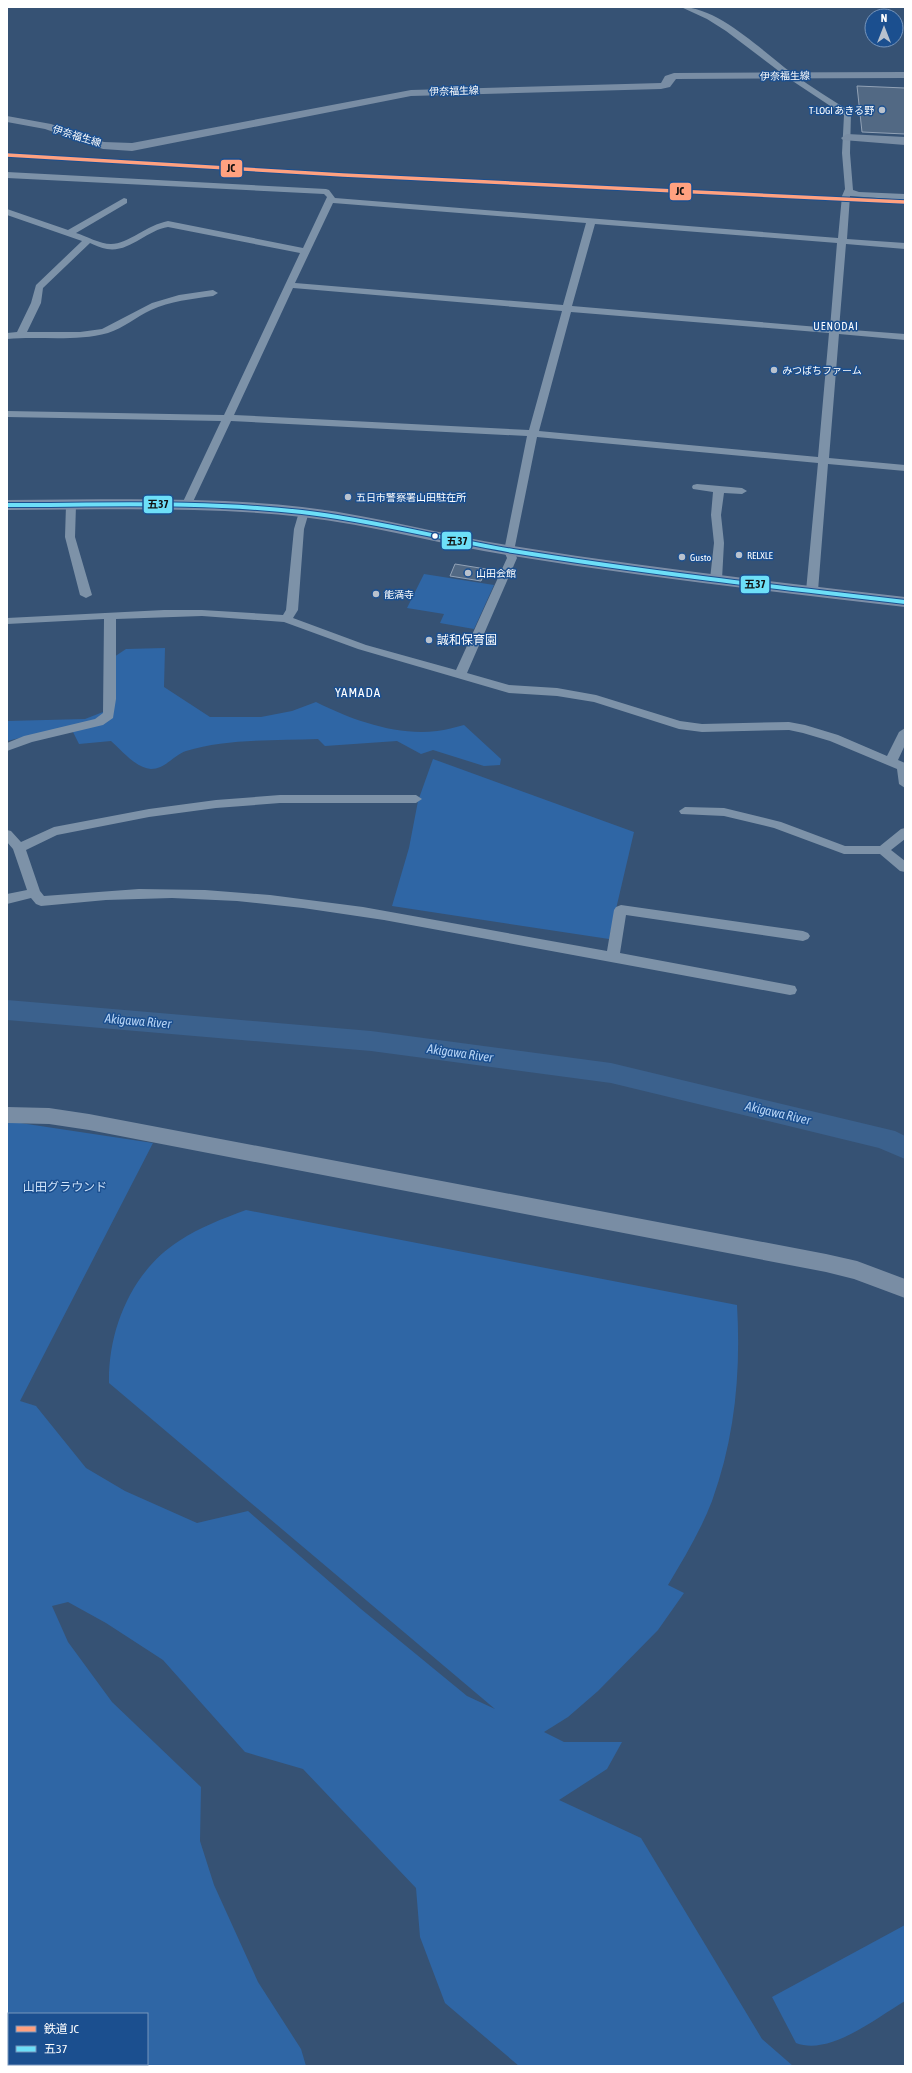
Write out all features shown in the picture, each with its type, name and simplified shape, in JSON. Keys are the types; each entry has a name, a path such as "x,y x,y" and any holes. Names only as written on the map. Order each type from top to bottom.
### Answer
{"main road":[{"name":"伊奈福生線","path":"7,119 47,126 103,145 132,147 308,111 411,93 542,88 661,86 668,84 671,77 678,76 905,75"},
{"path":"847,138 905,140"},
{"path":"7,505 232,506 304,512 362,521 509,551 631,569 905,602"},
{"path":"7,1115 49,1116 89,1122 826,1263 857,1270 905,1289"}],"street":[{"path":"686,7 710,17 729,29 791,76 847,112 848,121 846,153 849,191 846,196 812,591"},
{"path":"7,175 326,192 331,197 186,506"},
{"path":"849,191 858,195 905,197"},
{"path":"330,200 905,246"},
{"path":"69,233 124,201"},
{"path":"7,212 109,247 124,245 155,226 168,224 305,251"},
{"path":"460,675 512,558 509,551 533,433 591,221"},
{"path":"21,334 36,303 39,288 88,240"},
{"path":"289,285 905,337"},
{"path":"7,336 21,334 89,334 107,330 146,308 159,303 173,299 213,293"},
{"path":"7,414 228,418 533,433 905,468"},
{"path":"697,487 742,491"},
{"path":"716,579 719,544 716,515 719,489"},
{"path":"71,505 70,537 86,595"},
{"path":"286,619 292,610 299,529 304,512"},
{"path":"7,621 202,613 286,619 362,647 509,689 557,692 596,699 679,724 702,728 789,726 805,729 834,738 904,767 905,784"},
{"path":"7,747 28,739 99,722 109,715 110,616"},
{"path":"891,761 905,732"},
{"path":"19,848 54,831 216,804 280,799 416,799"},
{"path":"685,811 724,812 777,825 844,850 883,850 905,832"},
{"path":"7,834 19,848 34,893 40,900 93,894 140,893 208,895 304,903 612,956 790,990"},
{"path":"883,850 905,868"},
{"path":"7,899 34,893"},
{"path":"612,956 617,941 616,927 621,910 804,936"}],"green space":[{"path":"424,574 494,585 474,629 440,623 444,614 407,608"},
{"path":"165,648 164,687 210,717 261,717 292,711 316,702 344,715 390,729 422,732 440,731 464,725 501,759 500,765 484,766 433,750 421,754 397,741 325,746 318,739 251,741 218,744 186,751 161,767 151,769 145,768 134,762 111,741 79,744 70,726 7,741 7,721 85,719 103,712 114,657 126,649"},
{"path":"433,759 634,832 609,939 392,906 409,848 418,801"},
{"name":"山田グラウンド","path":"7,1121 153,1143 20,1401 36,1406 86,1468 125,1491 197,1523 248,1511 361,1609 467,1696 495,1709 109,1383 113,1342 118,1322 136,1285 148,1268 162,1254 179,1241 203,1227 246,1210 737,1305 737,1380 735,1404 726,1453 720,1477 708,1512 692,1544 668,1585 684,1593 658,1630 598,1691 568,1717 544,1732 564,1742 622,1742 607,1769 559,1800 641,1838 762,2039 793,2066 519,2066 445,2003 420,1937 416,1888 303,1769 245,1752 163,1660 106,1623 68,1602 52,1606 68,1642 112,1702 201,1787 200,1841 214,1885 258,1982 301,2049 306,2066 7,2066"},
{"path":"905,1925 905,2001 867,2025 838,2040 809,2046 796,2043 772,1997"}],"building":[{"name":"T-LOGI あきる野","path":"857,86 905,88 905,134 862,132"},
{"name":"山田会館","path":"455,564 486,569 481,581 450,576"}],"waterway":[{"name":"Akigawa River","path":"7,1010 371,1041 611,1073 885,1139 905,1148"}],"rail line":[{"name":"JC","path":"7,155 343,175 905,202"}],"transit line":[{"name":"五37","path":"7,505 192,505 229,506 302,512 355,520 486,546 562,559 709,579 905,602"}],"place":[{"name":"T-LOGI あきる野","path":"882,110"},
{"name":"みつばちファーム","path":"774,370"},
{"name":"五日市警察署山田駐在所","path":"348,497"},
{"name":"RELXLE","path":"739,555"},
{"name":"Gusto","path":"682,557"},
{"name":"山田会館","path":"468,573"},
{"name":"能満寺","path":"376,594"},
{"name":"誠和保育園","path":"429,640"}],"district":[{"name":"UENODAI","path":"836,326"},
{"name":"YAMADA","path":"358,692"}]}
